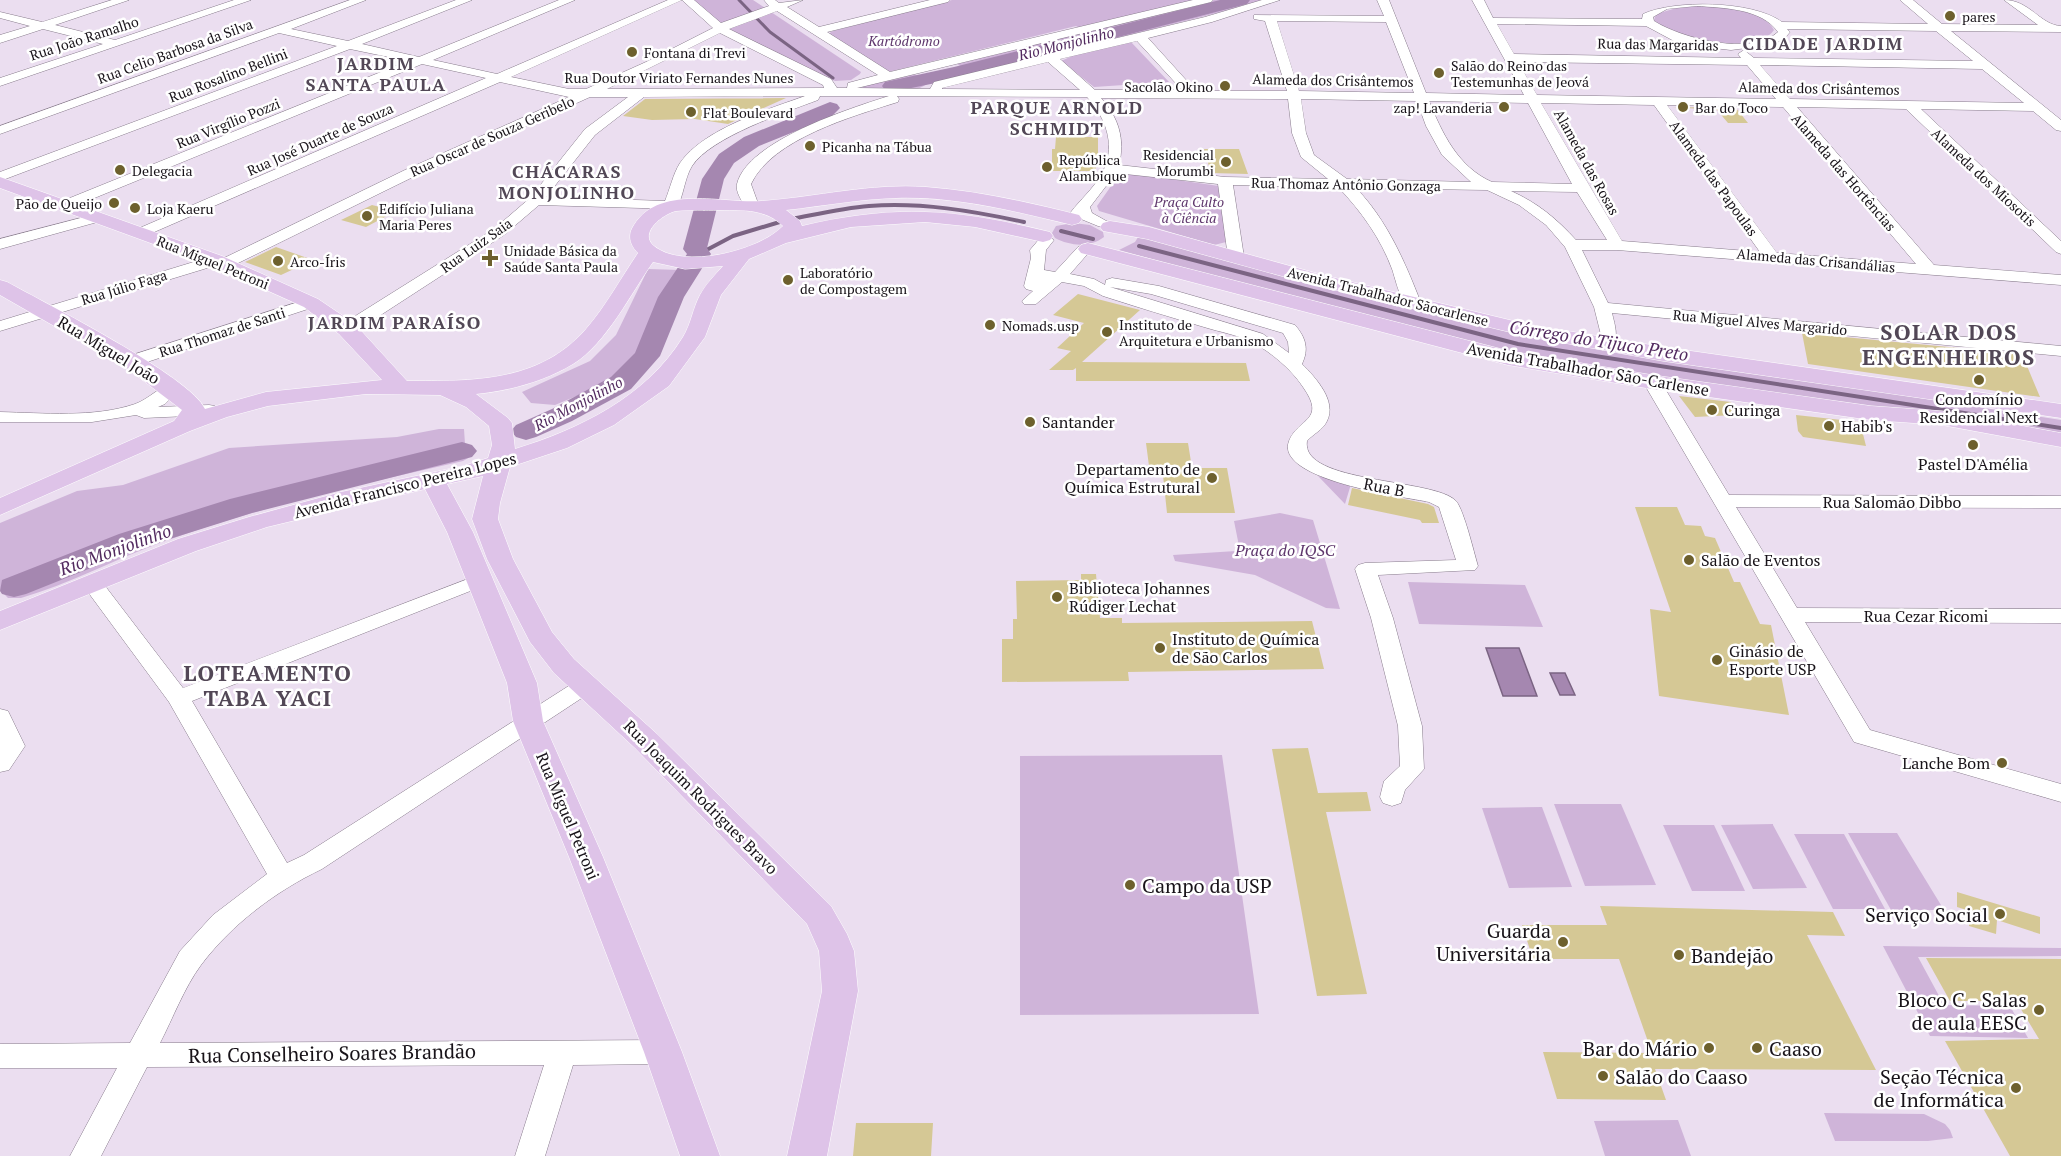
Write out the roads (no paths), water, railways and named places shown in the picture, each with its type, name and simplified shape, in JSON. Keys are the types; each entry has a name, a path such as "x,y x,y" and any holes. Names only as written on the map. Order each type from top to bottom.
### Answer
{"main road":[{"name":"Rua Miguel Petroni","path":"0,182 219,262 311,303 347,329 372,354 399,387"},
{"path":"752,206 768,208 789,220 778,239 740,256 708,261 673,260 649,252 638,237 644,221 679,206 791,204 852,195 897,192 958,196 1076,215"},
{"path":"1042,242 1043,231 1053,223 1076,215"},
{"name":"Avenida Trabalhador Sãocarlense","path":"1076,215 1106,225 1149,233 1413,303 1526,330 1606,344 2061,411"},
{"name":"Avenida Trabalhador São-Carlense","path":"778,239 843,222 880,218 942,218 988,224 1059,247 1144,264 1508,358 1652,382 1894,416 1942,418 2061,440"},
{"path":"1083,252 1098,248 1112,240 1114,236 1106,225"},
{"path":"0,507 188,418 295,394 366,387 447,389 498,385 548,368 566,358 594,333 649,252"},
{"name":"Avenida Francisco Pereira Lopes","path":"0,621 187,545 258,522 469,472 559,443 606,420 661,381 694,337 711,294 740,256"},
{"name":"Rua Miguel João","path":"0,286 132,362 191,403 188,418"},
{"path":"447,389 474,402 500,423 504,445 499,463"},
{"name":"Rua Joaquim Rodrigues Bravo","path":"499,463 487,503 485,519 488,532 540,636 575,675 646,741 795,890 819,915 832,935 840,968 840,991 807,1156"},
{"name":"Rua Miguel Petroni","path":"432,479 460,532 522,683 528,721 586,857 663,1052 700,1156"},
{"path":"0,609 40,604"},
{"path":"522,683 538,671 575,675"}],"street":[{"path":"0,39 123,0"},
{"name":"Rua João Ramalho","path":"0,82 246,0"},
{"name":"Rua Celio Barbosa da Silva","path":"0,130 360,0"},
{"name":"Rua Rosalino Bellini","path":"0,177 466,0"},
{"name":"Rua Virgílio Pozzi","path":"65,205 569,0"},
{"name":"Rua José Duarte de Souza","path":"140,233 677,0"},
{"path":"688,0 699,13 721,29 831,84 831,92"},
{"name":"Rua Oscar de Souza Geribelo","path":"219,262 410,173 588,94 769,6 797,0"},
{"path":"818,31 944,0"},
{"path":"536,201 679,206 682,172 695,155 730,132 762,117 831,92 888,76 1208,0"},
{"path":"752,206 746,195 744,184 751,169 762,157 819,126 936,82 1052,59 1221,16 1274,0"},
{"path":"1383,0 1433,126 1449,155 1480,182 1524,202 1551,222 1572,245 1602,307 1609,335 1606,344"},
{"name":"Alameda das Rosas","path":"1478,0 1582,188 1617,245"},
{"path":"1906,0 2061,127"},
{"path":"2010,0 2055,29 2061,37"},
{"path":"1781,25 1784,32 1771,42 1737,46 1692,41 1658,30 1649,23 1647,16 1652,11 1670,5 1695,2 1728,6 1757,13 1781,25 2055,29"},
{"path":"769,6 818,31 888,76"},
{"path":"0,15 115,44"},
{"path":"1221,16 1389,19"},
{"path":"1270,17 1294,95 1299,133 1308,157 1344,184 1365,206 1397,261 1413,303"},
{"path":"1491,21 1649,23"},
{"name":"Rua Doutor Viriato Fernandes Nunes","path":"277,29 561,92 588,94 831,92 954,94"},
{"path":"1137,36 1192,94"},
{"name":"Alameda das Hortências","path":"1737,46 1930,270"},
{"name":"Rua das Margaridas","path":"1511,58 1985,65"},
{"path":"1052,59 1093,94 1114,125 1116,144 1112,168 1076,215"},
{"path":"907,72 936,82"},
{"path":"936,82 935,89 954,94"},
{"name":"Rua Luiz Saia","path":"347,329 499,232 536,201 590,132 641,93"},
{"name":"Alameda dos Crisântemos","path":"954,94 1421,96 2036,107"},
{"name":"Alameda das Papoulas","path":"1657,100 1771,256"},
{"name":"Alameda dos Miosotis","path":"1908,104 2061,249"},
{"name":"Rua Thomaz Antônio Gonzaga","path":"1112,168 1225,181 1582,188"},
{"path":"1225,181 1236,257"},
{"path":"0,244 96,218"},
{"path":"1042,242 1030,301 1059,277 1083,252"},
{"name":"Alameda das Crisandálias","path":"1572,245 1617,245 1771,256 2061,280"},
{"name":"Rua Júlio Faga","path":"0,326 219,262"},
{"name":"Rua B","path":"1034,273 1088,282 1109,293 1257,338 1293,365 1307,380 1319,400 1321,414 1317,423 1304,431 1300,438 1298,453 1302,460 1326,473 1344,479 1435,497 1446,502 1468,566 1365,569 1382,618 1410,726 1412,769 1393,787 1392,797"},
{"path":"1088,282 1116,283 1152,289 1289,329 1295,336 1298,354 1293,365"},
{"name":"Rua Thomaz de Santi","path":"132,362 311,303"},
{"name":"Rua Miguel Alves Margarido","path":"1602,307 2061,351"},
{"path":"1257,338 1295,336"},
{"path":"1652,382 1862,736 2061,794"},
{"path":"128,413 159,402 171,389"},
{"path":"0,417 69,417 128,413 188,418"},
{"name":"Rua Salomão Dibbo","path":"1724,501 2061,502"},
{"path":"179,698 481,580"},
{"path":"92,583 179,698 282,877"},
{"name":"Rua Cezar Ricomi","path":"1791,615 2061,616"},
{"path":"85,1156 190,959 223,922 282,877 313,862 528,721 575,675"},
{"path":"0,717 13,747 0,764"},
{"path":"530,1156 563,1051"},
{"name":"Rua Conselheiro Soares Brandão","path":"0,1056 663,1052"}],"waterway":[{"path":"739,0 770,32 833,78"},
{"name":"Rio Monjolinho","path":"892,86 955,73 1241,0"},
{"name":"Rio Monjolinho","path":"526,431 562,415 621,383 647,356 671,297 699,254 695,249 706,214 713,179 726,158 751,141 824,113 830,108"},
{"name":"Córrego do Tijuco Preto","path":"792,219 859,207 908,205 966,211 1024,222"},
{"name":"Córrego do Tijuco Preto","path":"699,254 733,236 783,221"},
{"name":"Córrego do Tijuco Preto","path":"1061,231 1093,239"},
{"name":"Córrego do Tijuco Preto","path":"1139,246 1518,344 2061,428"},
{"name":"Rio Monjolinho","path":"14,587 130,541 241,506 462,451"}],"place":[{"name":"pares","path":"1950,16"},
{"name":"Fontana di Trevi","path":"632,52"},
{"name":"Salão do Reino das Testemunhas de Jeová","path":"1439,73"},
{"name":"Sacolão Okino","path":"1225,86"},
{"name":"zap! Lavanderia","path":"1504,107"},
{"name":"Bar do Toco","path":"1683,107"},
{"name":"Flat Boulevard","path":"691,112"},
{"name":"Picanha na Tábua","path":"810,146"},
{"name":"Residencial Morumbi","path":"1226,162"},
{"name":"República Alambique","path":"1047,167"},
{"name":"Delegacia","path":"120,170"},
{"name":"Pão de Queijo","path":"114,203"},
{"name":"Loja Kaeru","path":"135,208"},
{"name":"Edifício Juliana Maria Peres","path":"367,216"},
{"name":"Unidade Básica da Saúde Santa Paula","path":"490,258"},
{"name":"Arco-Íris","path":"278,261"},
{"name":"Laboratório de Compostagem","path":"788,280"},
{"name":"Nomads.usp","path":"990,325"},
{"name":"Instituto de Arquitetura e Urbanismo","path":"1107,332"},
{"name":"Condomínio Residencial Next","path":"1979,380"},
{"name":"Curinga","path":"1712,410"},
{"name":"Santander","path":"1030,422"},
{"name":"Habib's","path":"1829,426"},
{"name":"Pastel D'Amélia","path":"1973,445"},
{"name":"Departamento de Química Estrutural","path":"1212,478"},
{"name":"Salão de Eventos","path":"1689,560"},
{"name":"Biblioteca Johannes Rúdiger Lechat","path":"1057,597"},
{"name":"Instituto de Química de São Carlos","path":"1160,648"},
{"name":"Ginásio de Esporte USP","path":"1717,660"},
{"name":"Lanche Bom","path":"2002,763"},
{"name":"Campo da USP","path":"1130,885"},
{"name":"Serviço Social","path":"2000,914"},
{"name":"Guarda Universitária","path":"1563,942"},
{"name":"Bandejão","path":"1679,955"},
{"name":"Bloco C - Salas de aula EESC","path":"2039,1010"},
{"name":"Bar do Mário","path":"1709,1048"},
{"name":"Caaso","path":"1757,1048"},
{"name":"Salão do Caaso","path":"1603,1076"},
{"name":"Seção Técnica de Informática","path":"2016,1088"}],"district":[{"name":"CIDADE JARDIM","path":"1823,43"},
{"name":"JARDIM SANTA PAULA","path":"376,73"},
{"name":"PARQUE ARNOLD SCHMIDT","path":"1057,117"},
{"name":"CHÁCARAS MONJOLINHO","path":"567,181"},
{"name":"JARDIM PARAÍSO","path":"395,322"},
{"name":"SOLAR DOS ENGENHEIROS","path":"1949,344"},
{"name":"LOTEAMENTO TABA YACI","path":"268,684"}],"park label":[{"name":"Kartódromo","path":"904,40"},
{"name":"Praça Culto à Ciência","path":"1189,210"},
{"name":"Praça do IQSC","path":"1285,550"}]}
